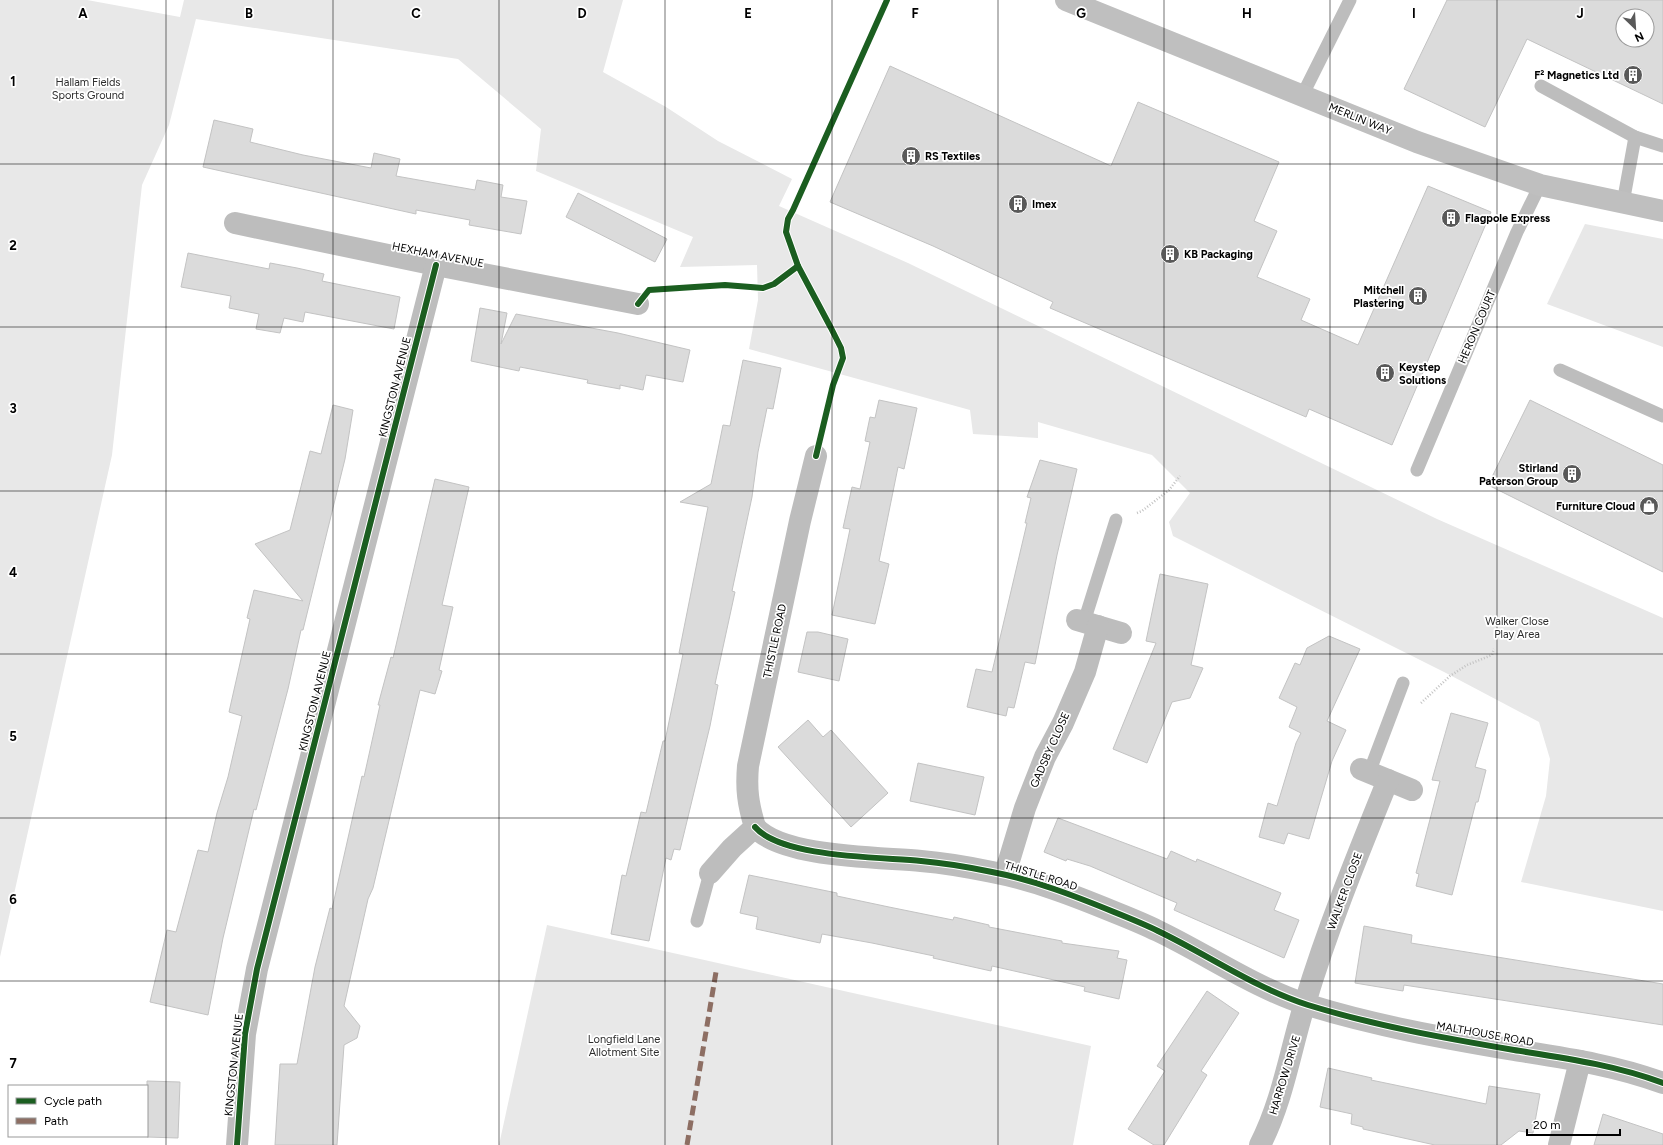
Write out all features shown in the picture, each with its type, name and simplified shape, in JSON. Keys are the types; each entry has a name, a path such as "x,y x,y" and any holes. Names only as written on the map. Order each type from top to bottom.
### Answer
{"street":[{"name":"MERLIN WAY","path":"1066,0 1417,142 1540,185 1663,211"},
{"name":"HEXHAM AVENUE","path":"235,223 436,265 638,304"},
{"name":"KINGSTON AVENUE","path":"237,1145 245,1034 257,969 436,265"},
{"name":"THISTLE ROAD","path":"816,456 800,521 748,766 746,789 750,810 755,827 761,834 770,839 818,851 956,865 1005,874 1074,896 1157,930 1264,987 1305,1004"},
{"path":"1086,623 1122,633"},
{"name":"GADSBY CLOSE","path":"1005,874 1026,808 1045,757 1085,672 1086,623"},
{"path":"1372,774 1412,790"},
{"name":"WALKER CLOSE","path":"1305,1004 1347,883 1372,774"},
{"path":"710,874 732,848 755,827"},
{"name":"MALTHOUSE ROAD","path":"1305,1004 1366,1022 1619,1069 1663,1083"},
{"name":"HARROW DRIVE","path":"1260,1145 1277,1105 1305,1004"},
{"path":"1559,1145 1580,1061"}],"lane":[{"path":"1302,96 1350,0"},
{"path":"1541,86 1635,137 1663,146"},
{"path":"1623,203 1635,137"},
{"name":"HERON COURT","path":"1417,470 1517,232 1540,185"},
{"path":"1560,370 1663,416"},
{"name":"GADSBY CLOSE","path":"1086,623 1116,520"},
{"path":"1372,774 1403,683"},
{"path":"697,921 710,874"}],"path":[{"path":"1116,520 1142,511 1169,490 1180,476"},
{"path":"1420,704 1450,676 1467,665 1488,658 1492,655 1494,649"}],"green space":[{"path":"0,0 87,0 180,17 184,0 623,0 603,72 666,107 718,141 792,179 779,206 908,263 1437,519 1663,618 1663,911 1521,882 1546,796 1550,759 1539,722 1446,673 1173,536 1169,522 1190,493 1152,455 1038,422 1038,438 973,434 970,410 749,349 758,300 757,265 680,267 693,237 536,171 541,129 458,59 196,19 169,125 142,185 112,455 0,957"},
{"path":"1585,224 1663,239 1663,347 1547,304"},
{"name":"Longfield Lane Allotment Site","path":"547,925 1091,1046 1073,1145 499,1145"}],"building":[{"path":"1447,0 1663,0 1663,104 1527,39 1485,127 1404,89"},
{"path":"890,66 1111,166 1138,102 1279,162 1254,221 1277,231 1257,277 1310,299 1301,320 1358,345 1428,186 1491,212 1392,445 1309,409 1306,417 1050,308 1053,302 933,246 830,202"},
{"path":"214,120 253,129 250,142 303,155 371,168 374,153 400,159 396,176 475,190 477,180 503,185 501,197 527,201 521,234 469,225 470,220 416,210 416,214 203,167"},
{"path":"578,193 667,239 655,262 566,217"},
{"path":"188,253 269,269 270,263 297,268 324,274 322,281 400,297 394,329 305,312 303,322 284,318 280,333 256,329 259,314 229,308 231,296 181,287"},
{"path":"480,308 507,313 501,344 516,314 618,333 690,350 683,382 646,375 643,390 620,385 620,389 587,383 588,380 520,367 519,371 471,361"},
{"path":"743,360 781,368 773,409 767,408 758,452 752,497 732,591 735,592 715,684 718,685 710,726 680,850 674,849 671,860 666,858 649,941 611,934 622,875 626,876 641,812 646,813 663,741 665,741 683,654 679,653 708,507 680,502 711,484 723,425 730,426"},
{"path":"879,400 917,408 904,469 898,467 879,561 889,564 875,624 832,615 850,529 843,528 852,487 860,489 870,442 865,441 870,417 875,418"},
{"name":"Stirland Paterson Group","path":"1530,400 1663,465 1663,572 1488,485"},
{"path":"333,405 353,410 345,459 303,630 301,630 288,689 256,810 254,809 223,938 208,1015 150,1002 167,930 176,932 198,850 208,852 217,813 228,777 242,716 229,712 250,619 247,618 254,590 303,601 255,544 290,530 310,451 321,454"},
{"path":"1040,460 1077,469 1057,555 1035,664 1025,662 1014,708 1008,707 1006,716 967,707 976,669 992,672 1027,523 1025,523 1031,498 1027,497"},
{"path":"435,479 469,487 442,605 453,607 439,670 442,671 435,694 420,690 373,888 368,899 344,1006 360,1026 357,1038 344,1045 337,1145 275,1145 280,1064 297,1064 315,967 330,908 332,909 362,776 364,777 380,705 378,705 391,657 393,658"},
{"path":"1160,574 1208,584 1191,665 1203,668 1190,698 1172,702 1147,763 1113,749 1156,643 1146,641"},
{"path":"807,632 818,632 848,639 839,681 798,672"},
{"path":"1329,636 1360,649 1327,721 1346,730 1332,761 1309,839 1288,833 1284,844 1259,837 1268,803 1277,806 1296,743 1301,733 1289,727 1297,707 1279,698 1295,663 1300,665 1307,648"},
{"path":"1451,713 1488,723 1475,767 1486,770 1478,802 1476,802 1452,895 1416,886 1419,874 1416,873 1440,781 1432,780"},
{"path":"808,720 823,737 831,730 888,793 851,827 778,747"},
{"path":"918,763 984,777 975,815 910,801"},
{"path":"1058,818 1167,859 1171,851 1196,862 1197,859 1281,893 1274,910 1299,920 1284,958 1174,910 1177,903 1090,866 1067,859 1066,861 1044,852"},
{"path":"749,875 837,893 837,896 889,907 953,920 954,917 989,925 989,927 1062,941 1062,943 1119,951 1117,958 1127,960 1119,999 1084,991 1085,987 992,966 991,971 933,958 934,956 822,934 820,943 756,929 758,917 740,913"},
{"path":"1364,926 1412,935 1411,943 1663,984 1663,1025 1404,985 1403,991 1355,983"},
{"path":"1207,991 1239,1013 1201,1071 1207,1075 1164,1145 1154,1145 1128,1129 1165,1071 1157,1066"},
{"path":"1328,1068 1372,1078 1371,1080 1486,1104 1489,1086 1540,1094 1533,1133 1519,1131 1501,1145 1435,1145 1363,1129 1363,1127 1351,1124 1352,1114 1320,1107"},
{"path":"147,1081 180,1082 178,1138 147,1137"},
{"path":"1603,1114 1663,1134 1663,1145 1594,1145"}],"marked path":[{"path":"687,1145 716,972"}],"cycle path":[{"path":"816,456 833,385 843,358 841,348 798,266 786,232 788,219 887,0"},
{"path":"237,1145 245,1034 257,969 436,265"},
{"path":"638,304 649,290 725,285 763,288 774,284 798,266"},
{"path":"755,827 768,837 787,845 809,850 858,857 948,864 1023,879 1069,894 1142,923 1177,940 1269,990 1308,1005 1410,1031 1608,1067 1663,1083"}],"place":[{"name":"F² Magnetics Ltd","path":"1633,75"},
{"name":"RS Textiles","path":"911,156"},
{"name":"Imex","path":"1018,204"},
{"name":"Flagpole Express","path":"1451,218"},
{"name":"KB Packaging","path":"1170,254"},
{"name":"Mitchell Plastering","path":"1418,296"},
{"name":"Keystep Solutions","path":"1385,373"},
{"name":"Stirland Paterson Group","path":"1572,474"},
{"name":"Furniture Cloud","path":"1649,506"}],"park label":[{"name":"Hallam Fields Sports Ground","path":"88,88"},
{"name":"Walker Close Play Area","path":"1517,627"}]}
